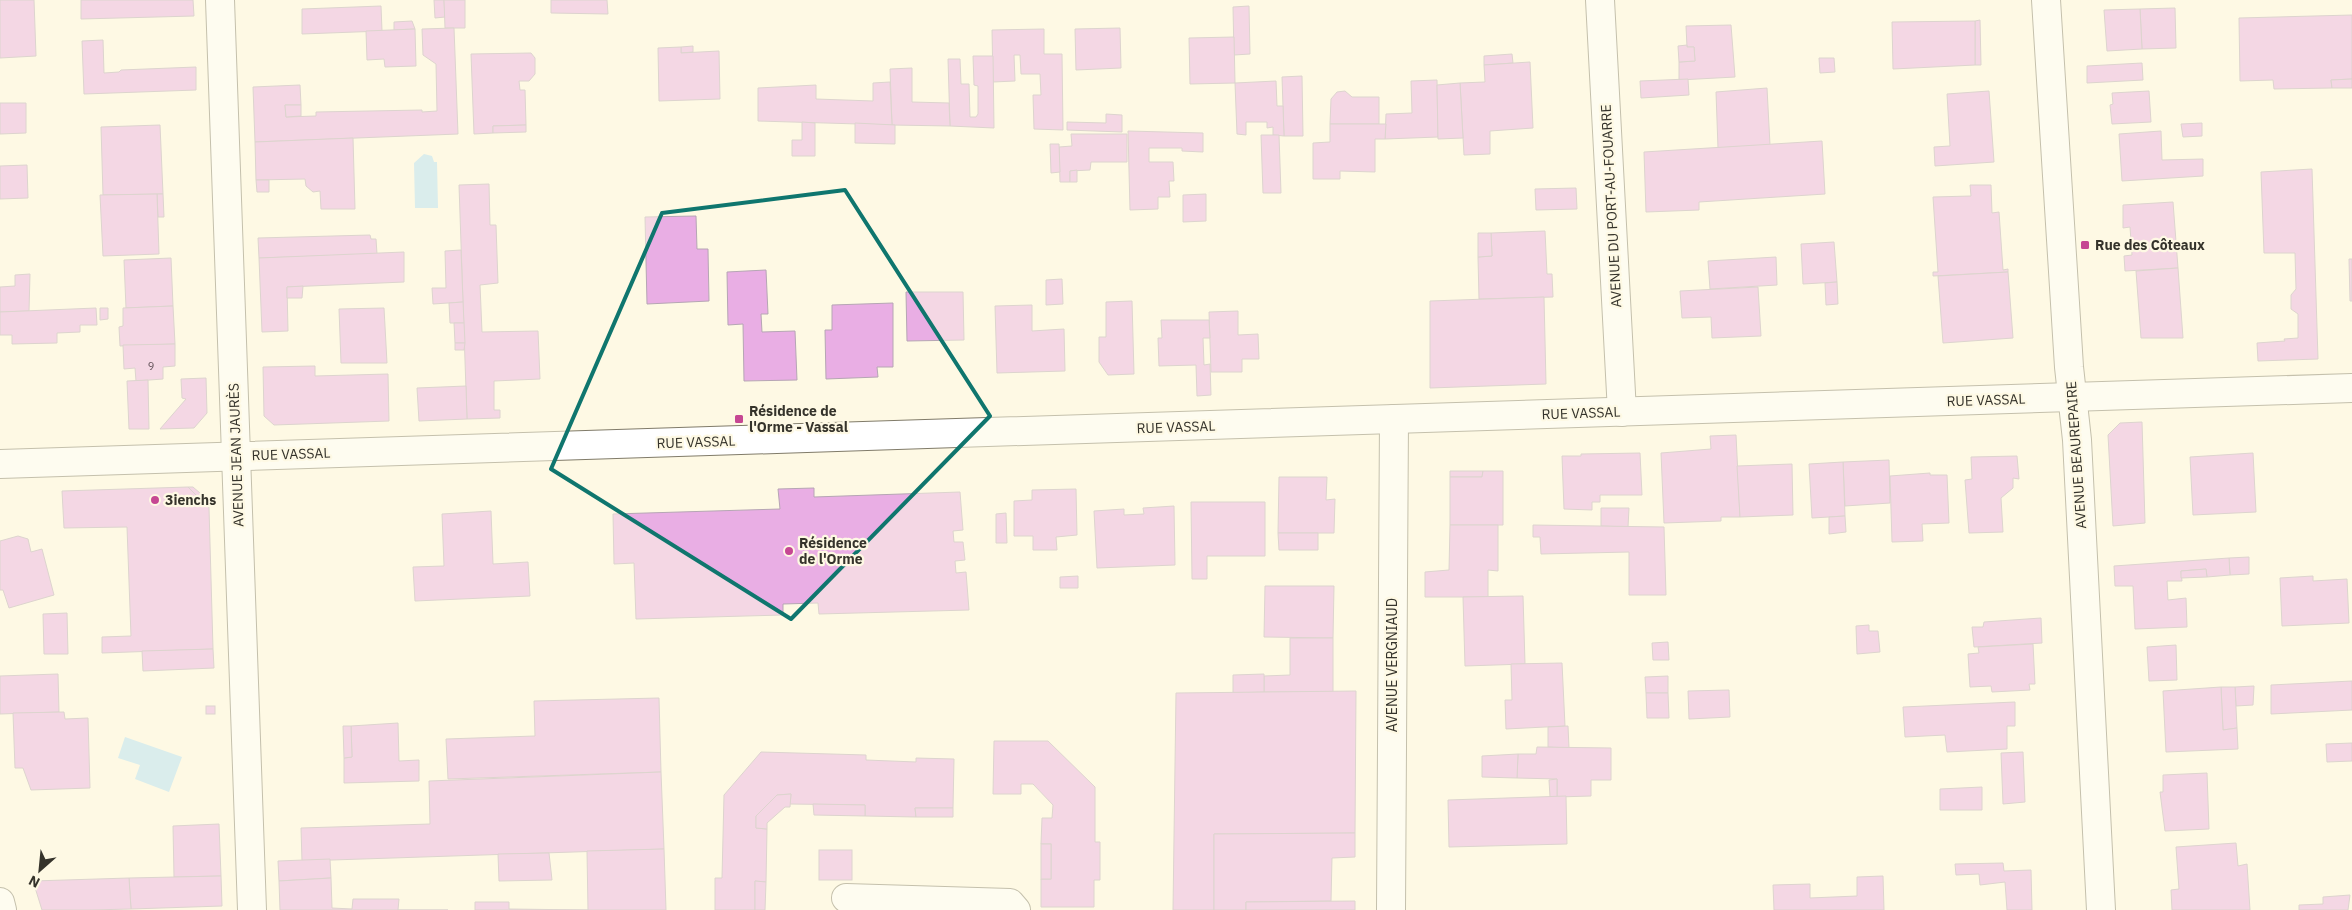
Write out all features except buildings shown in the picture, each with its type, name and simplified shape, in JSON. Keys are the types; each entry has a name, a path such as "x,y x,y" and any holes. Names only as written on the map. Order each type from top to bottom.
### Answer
{"street":[{"name":"AVENUE JEAN JAURÈS","path":"220,0 252,910"},
{"name":"AVENUE DU PORT-AU-FOUARRE","path":"1600,0 1622,412"},
{"name":"AVENUE BEAUREPAIRE","path":"2046,0 2072,397 2077,440 2101,910"},
{"name":"RUE VASSAL","path":"0,464 2352,388"},
{"name":"AVENUE VERGNIAUD","path":"1391,910 1394,420"},
{"path":"846,898 1010,903 1016,910"},
{"path":"0,902 2,910"}],"highlighted area":[{"path":"845,190 990,416 791,619 551,469 662,213"}],"water":[{"path":"424,154 432,156 434,162 437,162 438,208 415,208 414,163"},
{"path":"125,737 182,757 169,792 135,779 140,765 118,758"}],"place":[{"name":"Rue des Côteaux","path":"2085,245"},
{"name":"Résidence de l'Orme - Vassal","path":"739,419"},
{"name":"3ienchs","path":"155,500"},
{"name":"Résidence de l'Orme","path":"789,551"}]}
